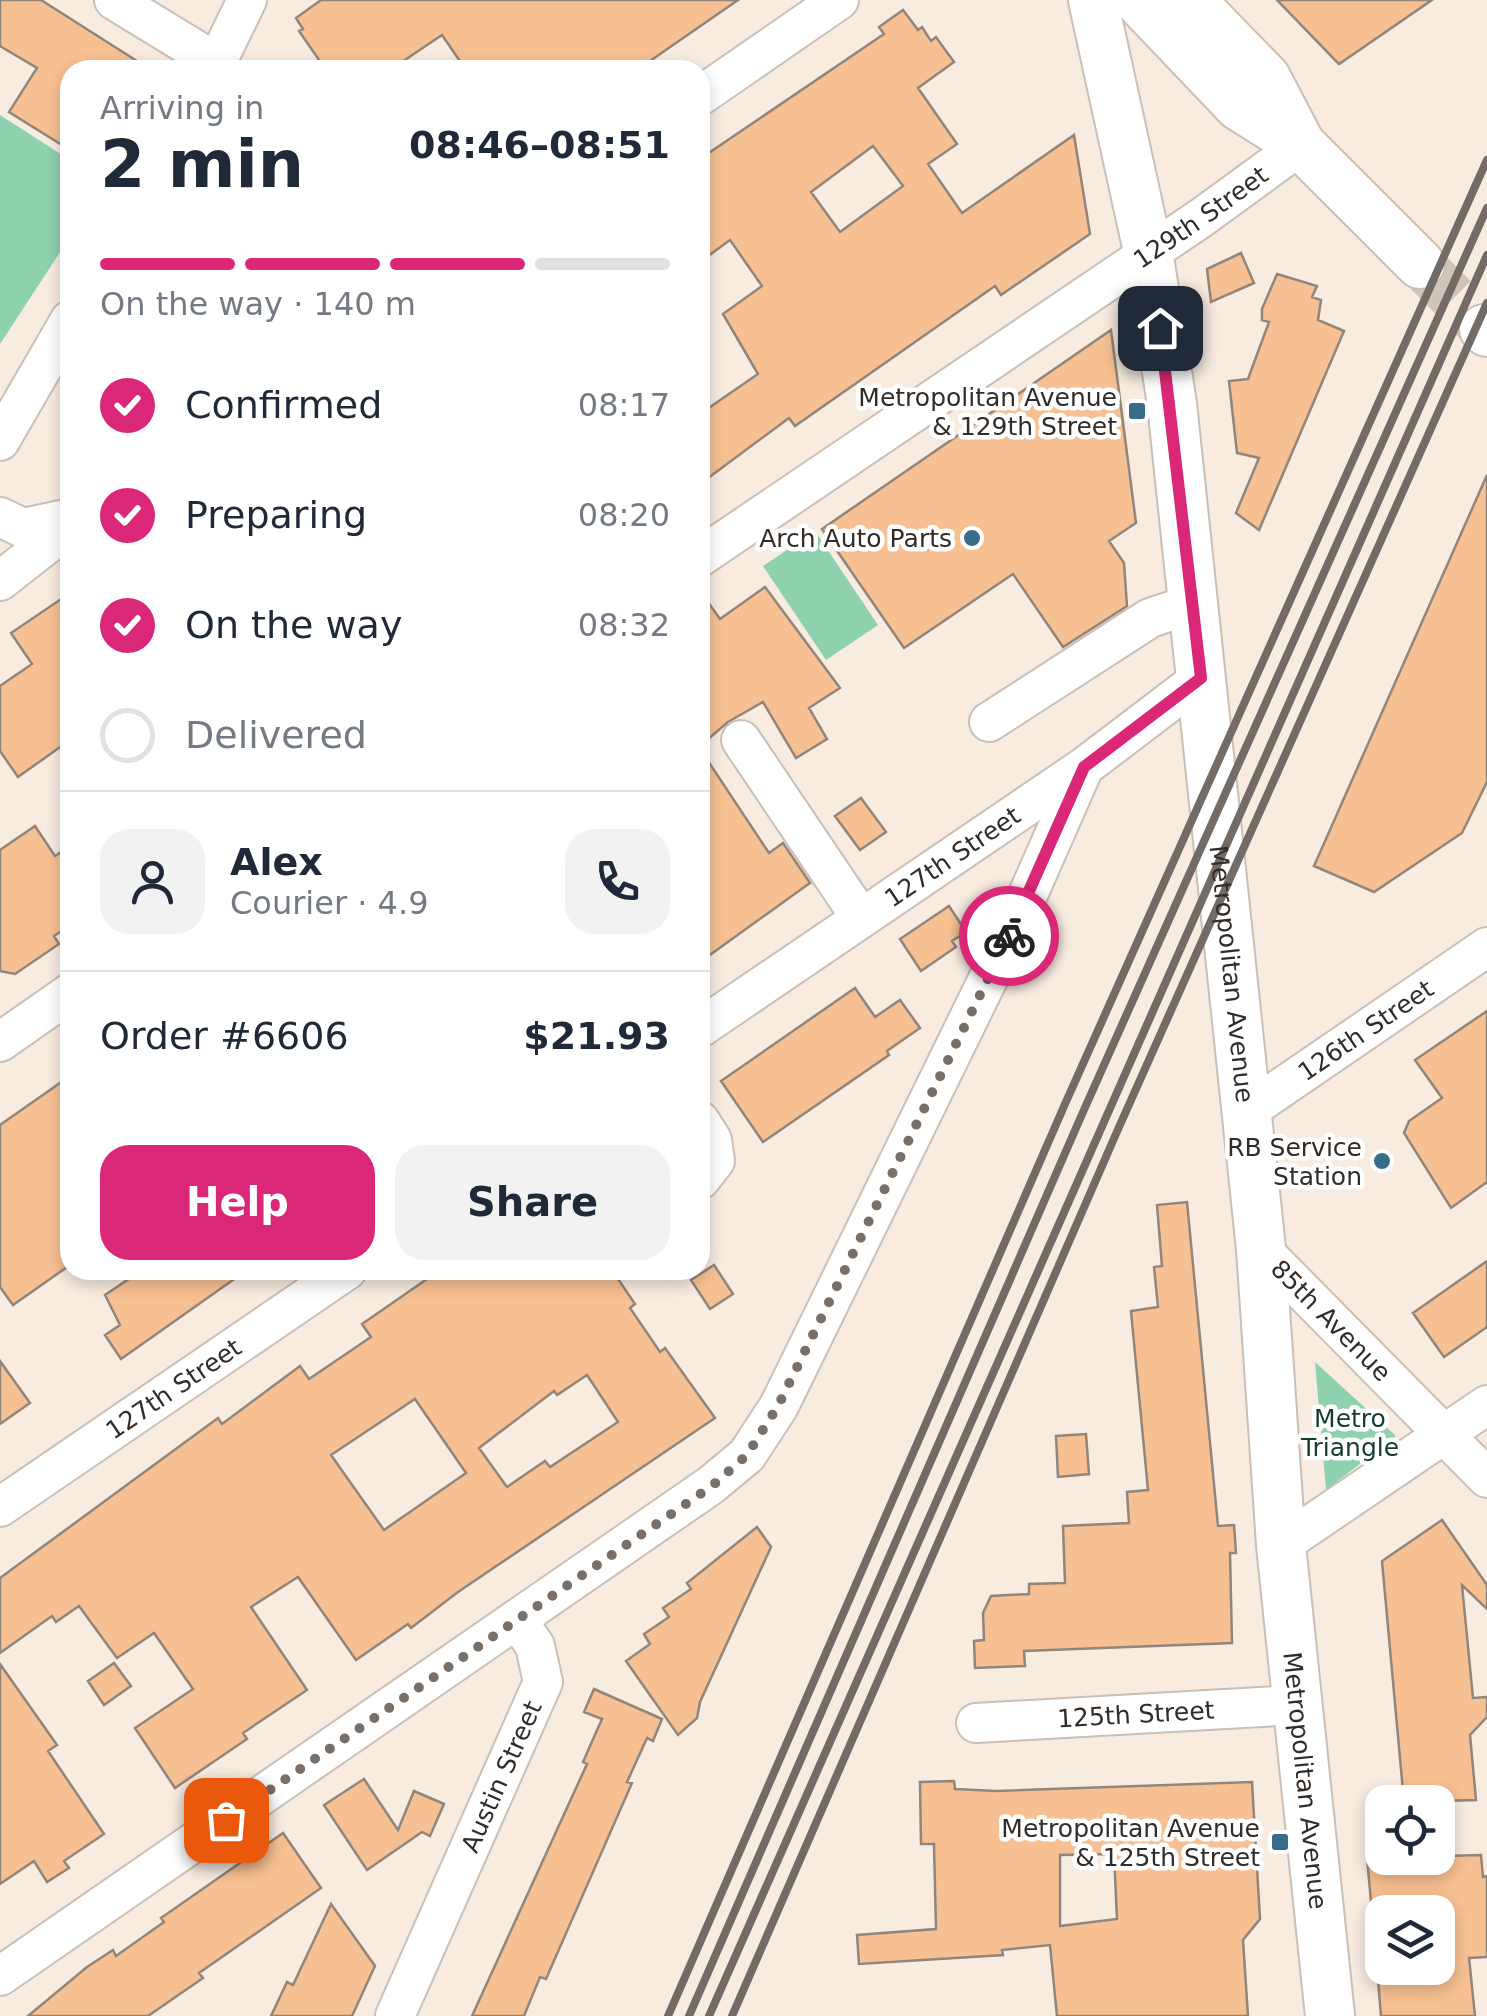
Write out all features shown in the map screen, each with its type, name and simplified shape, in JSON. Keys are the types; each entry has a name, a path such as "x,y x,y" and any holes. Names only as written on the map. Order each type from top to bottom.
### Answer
{"main road":[{"name":"Metropolitan Avenue","path":"1093,0 1148,251 1172,404 1260,1249 1281,1546 1330,2016"},
{"path":"1138,0 1239,106 1301,145 1420,264"},
{"path":"1190,0 1266,78 1301,145"}],"street":[{"path":"114,0 206,60"},
{"path":"218,60 247,0"},
{"path":"710,89 839,0"},
{"name":"129th Street","path":"710,550 1301,145"},
{"path":"0,440 60,337"},
{"path":"0,516 23,528 60,520"},
{"path":"0,582 60,534"},
{"path":"989,722 1150,618 1192,604"},
{"name":"127th Street","path":"710,1021 1084,767 1201,678"},
{"path":"740,740 861,918"},
{"path":"0,1976 712,1486 757,1443 1015,924 1084,767"},
{"name":"126th Street","path":"1246,1112 1487,947"},
{"path":"0,1042 60,1001"},
{"path":"710,1137 716,1161 710,1168"},
{"name":"85th Avenue","path":"1260,1249 1487,1478"},
{"name":"127th Street","path":"0,1508 332,1280"},
{"path":"1281,1546 1487,1405"},
{"name":"Austin Street","path":"395,2016 543,1682 535,1646 517,1619"},
{"name":"125th Street","path":"976,1723 1296,1704"}],"green space":[{"path":"0,115 60,154 60,252 0,344"},
{"path":"815,531 878,625 826,660 763,566"},
{"name":"Metro Triangle","path":"1315,1362 1396,1436 1326,1490"}],"building":[{"path":"0,0 41,0 135,60 60,60 60,144 9,112 37,68 0,46"},
{"path":"321,0 738,0 651,60 459,60 442,35 405,60 319,60 299,31 303,29 296,18"},
{"path":"1277,0 1432,0 1339,64"},
{"path":"903,10 931,41 936,37 954,62 918,88 957,144 928,164 962,213 1074,135 1090,234 1001,295 995,286 795,426 789,418 710,477 710,407 758,374 723,314 762,286 730,240 710,255 710,152 884,34 879,27","holes":["873,146 903,186 840,232 811,192"]},
{"path":"1241,253 1254,283 1211,302 1207,269"},
{"path":"1277,274 1317,286 1312,297 1321,300 1318,320 1344,331 1259,530 1236,513 1259,458 1237,453 1229,381 1248,379 1269,322 1262,320 1262,309"},
{"path":"1111,330 1136,523 1109,541 1124,563 1127,606 1063,647 1013,574 904,648 822,529"},
{"path":"1487,475 1487,782 1462,833 1374,892 1314,866"},
{"path":"765,587 840,688 809,708 827,739 796,758 763,702 710,737 710,605 720,619"},
{"path":"60,600 60,747 18,777 0,751 0,686 32,664 11,633"},
{"path":"710,764 769,853 783,843 810,883 710,955"},
{"path":"861,798 886,832 860,850 835,816"},
{"path":"35,826 55,856 60,853 60,932 54,936 59,944 15,974 0,971 0,850"},
{"path":"949,906 966,932 952,941 956,947 921,971 900,939"},
{"path":"855,988 875,1017 900,1000 920,1028 887,1051 889,1055 763,1142 721,1081"},
{"path":"1487,1011 1487,1182 1451,1208 1404,1133 1409,1121 1442,1098 1415,1060"},
{"path":"60,1083 60,1272 13,1305 0,1287 0,1125"},
{"path":"1187,1202 1218,1526 1234,1525 1236,1553 1230,1553 1232,1643 1024,1651 1025,1666 975,1668 974,1641 984,1640 983,1613 991,1596 1029,1594 1029,1584 1065,1583 1063,1526 1129,1523 1127,1492 1148,1490 1131,1311 1158,1307 1154,1267 1162,1266 1157,1205"},
{"path":"1487,1261 1487,1327 1444,1357 1413,1313"},
{"path":"714,1265 733,1294 710,1309 691,1280 710,1280 710,1268"},
{"path":"127,1280 233,1280 121,1359 105,1335 120,1325 105,1295"},
{"path":"426,1280 619,1280 635,1304 630,1308 660,1352 665,1348 715,1418 411,1628 408,1624 356,1660 298,1577 251,1607 307,1690 243,1733 247,1739 175,1788 135,1728 193,1689 154,1633 117,1658 79,1606 56,1622 52,1616 0,1653 0,1578 218,1418 222,1424 300,1366 309,1379 371,1337 362,1324","holes":["587,1375 618,1422 550,1467 545,1461 507,1487 479,1448 554,1391 557,1395","415,1399 466,1473 384,1530 331,1455"]},
{"path":"0,1361 30,1403 0,1424"},
{"path":"1086,1434 1089,1474 1058,1477 1056,1436"},
{"path":"1442,1520 1487,1585 1487,1609 1462,1585 1473,1698 1487,1697 1487,1717 1470,1735 1476,1800 1455,1801 1455,1785 1402,1785 1382,1561"},
{"path":"757,1527 771,1547 700,1702 697,1718 678,1735 626,1661 650,1644 644,1634 669,1617 663,1608 691,1589 687,1583"},
{"path":"114,1663 131,1686 104,1705 88,1681"},
{"path":"0,1664 57,1745 48,1751 104,1834 64,1861 69,1868 47,1882 34,1861 0,1884"},
{"path":"594,1689 662,1719 653,1741 647,1738 627,1782 632,1783 546,1979 540,1977 524,2016 472,2016 587,1764 583,1762 602,1719 584,1712"},
{"path":"364,1779 398,1830 414,1791 444,1804 430,1836 422,1832 367,1870 324,1805"},
{"path":"954,1781 955,1789 997,1791 1252,1782 1260,1919 1243,1940 1248,2016 1057,2016 1050,1945 1002,1950 1003,1955 859,1964 857,1935 936,1929 934,1844 921,1844 920,1782","holes":["1114,1854 1117,1919 1060,1926 1060,1855"]},
{"path":"283,1833 321,1888 199,1973 203,1978 148,2016 28,2016 87,1967 113,1950 116,1956 164,1922 161,1918"},
{"path":"1481,1855 1483,1877 1487,1876 1487,1957 1469,1958 1475,2016 1381,2016 1378,1985 1455,1985 1455,1895 1370,1895 1369,1875 1455,1875 1455,1856"},
{"path":"331,1904 375,1966 352,2016 271,2016 287,1982 293,1985"}],"tunnel":[{"path":"1420,264 1484,329"}],"railway":[{"path":"668,2016 1065,1104 1487,160"},
{"path":"689,2016 1083,1112 1487,208"},
{"path":"709,2016 1487,255"},
{"path":"732,2016 1119,1127 1487,303"}],"way so far":[{"path":"226,1820 712,1486 747,1455 769,1425 1009,936"}],"place":[{"name":"Metropolitan Avenue & 129th Street","path":"1137,411"},
{"name":"Arch Auto Parts","path":"972,538"},
{"name":"RB Service Station","path":"1382,1161"},
{"name":"Metropolitan Avenue & 125th Street","path":"1280,1842"}],"route":[{"path":"1009,936 1084,767 1201,678 1172,404 1160,328"}]}
